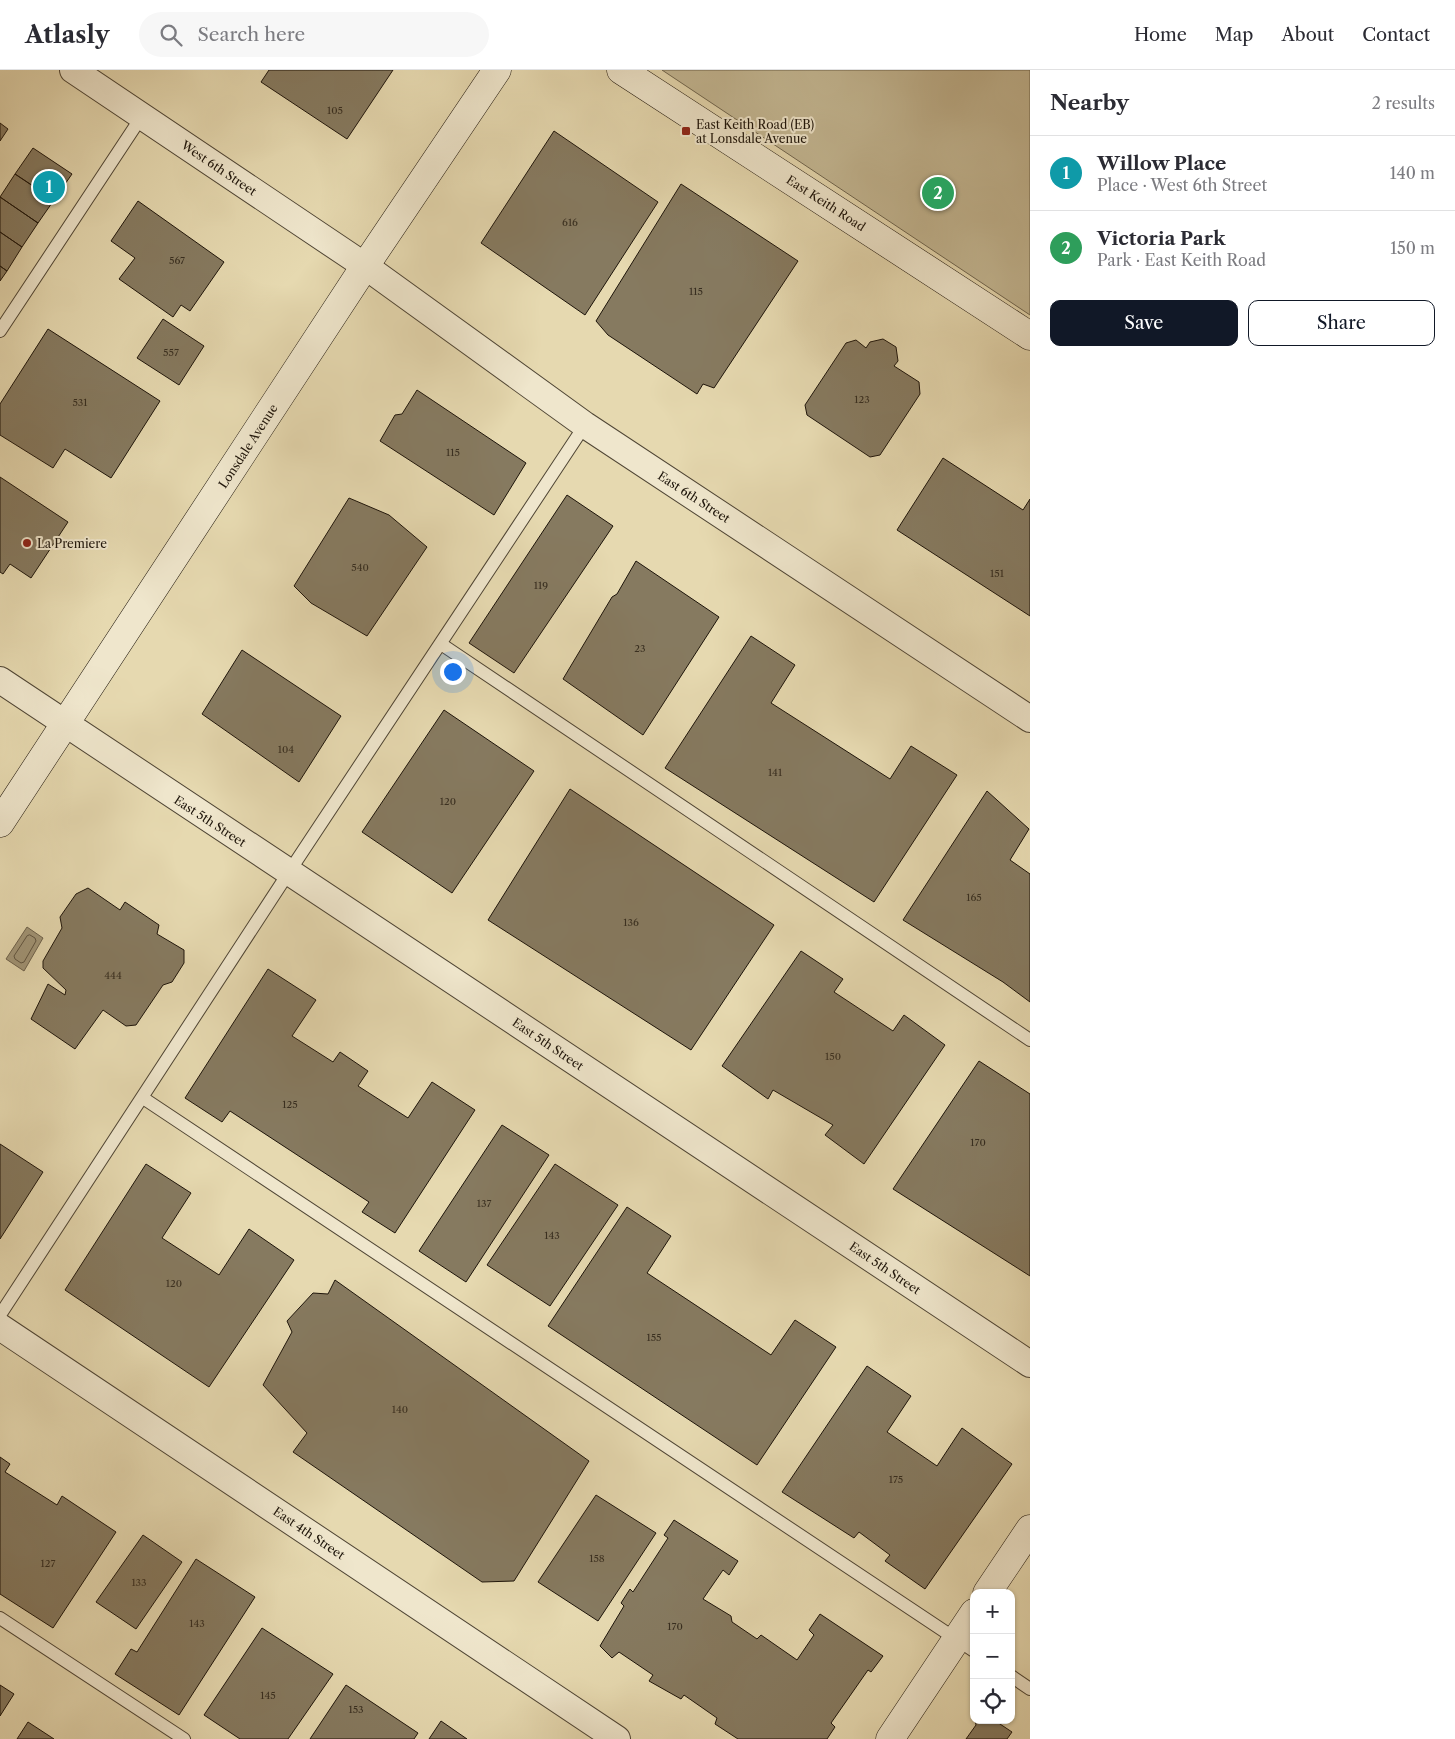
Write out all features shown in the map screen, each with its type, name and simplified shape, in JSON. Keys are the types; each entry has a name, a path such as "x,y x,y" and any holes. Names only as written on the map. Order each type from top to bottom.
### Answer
{"main road":[{"name":"Lonsdale Avenue","path":"0,823 365,266 496,70"},
{"name":"East Keith Road","path":"621,70 1030,336"},
{"path":"990,1589 1030,1529"},
{"path":"890,1739 965,1645 970,1627"}],"street":[{"name":"West 6th Street","path":"73,70 365,266"},
{"name":"East 6th Street","path":"365,266 585,425 1030,719"},
{"name":"East 5th Street","path":"0,680 65,725 1030,1364"},
{"name":"East 4th Street","path":"0,1327 617,1739"}],"lane":[{"path":"0,332 142,116"},
{"path":"0,1316 289,872 585,425"},
{"path":"441,644 1030,1040"},
{"path":"143,1098 965,1645"},
{"path":"0,1618 184,1739"},
{"path":"1015,1679 1030,1689"}],"shaded area":[{"path":"662,70 1030,70 1030,315"}],"water":[{"path":"27,927 43,938 24,971 6,959"}],"building":[{"path":"269,70 393,70 347,139 261,82"},
{"path":"0,123 8,129 0,141"},
{"path":"554,131 658,202 585,315 481,243"},
{"path":"33,148 72,174 54,200 15,174"},
{"path":"15,174 54,200 38,223 0,197"},
{"path":"681,184 798,261 714,388 703,384 697,394 608,335 596,321"},
{"path":"0,197 38,223 22,247 0,232"},
{"path":"138,201 224,262 190,311 181,305 173,317 119,279 135,258 111,241"},
{"path":"0,232 22,247 7,271 0,266"},
{"path":"0,266 7,271 0,281"},
{"path":"163,319 204,346 179,385 137,358"},
{"path":"48,329 160,401 111,478 65,449 53,468 0,435 0,404"},
{"path":"883,339 896,347 898,361 894,366 919,382 920,394 880,455 870,457 807,415 805,405 846,343 856,340 866,348 870,342"},
{"path":"417,390 526,463 494,515 380,441 395,415 402,414"},
{"path":"943,458 1023,510 1030,499 1030,616 897,530"},
{"name":"La Premiere","path":"0,477 68,522 31,578 10,564 3,574 0,572"},
{"path":"567,495 613,526 514,673 469,643"},
{"path":"349,498 389,515 427,547 367,636 311,603 294,586"},
{"path":"636,561 719,617 643,735 563,679"},
{"path":"751,636 795,665 771,703 890,779 911,746 957,775 874,902 665,768"},
{"path":"242,650 341,716 299,782 202,714"},
{"path":"444,710 534,771 452,893 362,832"},
{"path":"570,789 774,925 691,1050 488,920"},
{"path":"987,791 1029,829 1010,860 1030,874 1030,1002 1003,982 903,920"},
{"path":"88,888 120,910 125,902 159,925 157,934 184,950 184,963 172,982 163,985 136,1025 126,1026 103,1010 75,1049 31,1019 48,984 65,995 66,990 43,968 43,961 62,928 60,917 76,894"},
{"path":"801,951 843,979 834,992 893,1031 904,1015 945,1045 864,1164 825,1135 833,1125 773,1090 768,1099 722,1066"},
{"path":"268,969 316,1000 292,1036 333,1062 340,1052 368,1071 358,1086 408,1118 432,1082 475,1110 395,1233 362,1212 369,1202 230,1111 222,1122 185,1098"},
{"path":"979,1061 1030,1094 1030,1276 893,1189"},
{"path":"502,1125 549,1155 466,1282 419,1251"},
{"path":"0,1144 43,1172 0,1239"},
{"path":"146,1164 191,1193 162,1238 219,1275 249,1229 294,1260 209,1387 65,1290"},
{"path":"555,1164 618,1205 550,1306 487,1265"},
{"path":"627,1207 671,1236 647,1273 771,1355 795,1320 836,1347 757,1465 548,1326"},
{"path":"335,1280 589,1461 514,1581 482,1582 293,1452 307,1433 263,1385 292,1332 287,1321 313,1293 328,1294"},
{"path":"867,1366 911,1396 887,1432 937,1466 962,1428 1012,1464 925,1589 885,1561 890,1555 859,1532 854,1538 782,1492"},
{"path":"0,1457 10,1464 5,1472 57,1505 62,1496 116,1532 53,1628 0,1594"},
{"path":"596,1495 656,1533 598,1621 538,1582"},
{"path":"674,1520 738,1561 729,1575 723,1570 703,1599 731,1616 732,1622 757,1639 761,1635 797,1660 814,1635 809,1630 820,1614 883,1656 871,1672 868,1670 831,1723 835,1727 827,1739 738,1739 715,1724 717,1718 684,1695 681,1699 649,1681 653,1675 619,1652 612,1658 600,1646 624,1606 621,1603 630,1589 633,1592 668,1538 664,1535"},
{"path":"143,1535 182,1562 136,1629 96,1602"},
{"path":"196,1559 255,1597 179,1715 115,1674 131,1649 137,1652"},
{"path":"262,1628 333,1674 288,1739 240,1739 204,1715"},
{"path":"0,1685 14,1694 0,1716"},
{"path":"346,1685 418,1733 414,1739 310,1739"},
{"path":"441,1721 467,1739 429,1739"},
{"path":"28,1722 54,1739 17,1739"},
{"path":"1000,1724 1012,1732 1007,1739 966,1739 976,1725"}],"place":[{"name":"East Keith Road (EB) at Lonsdale Avenue","path":"686,131"},
{"name":"Willow Place","path":"49,187"},
{"name":"Victoria Park","path":"938,193"},
{"name":"La Premiere","path":"27,543"}]}
